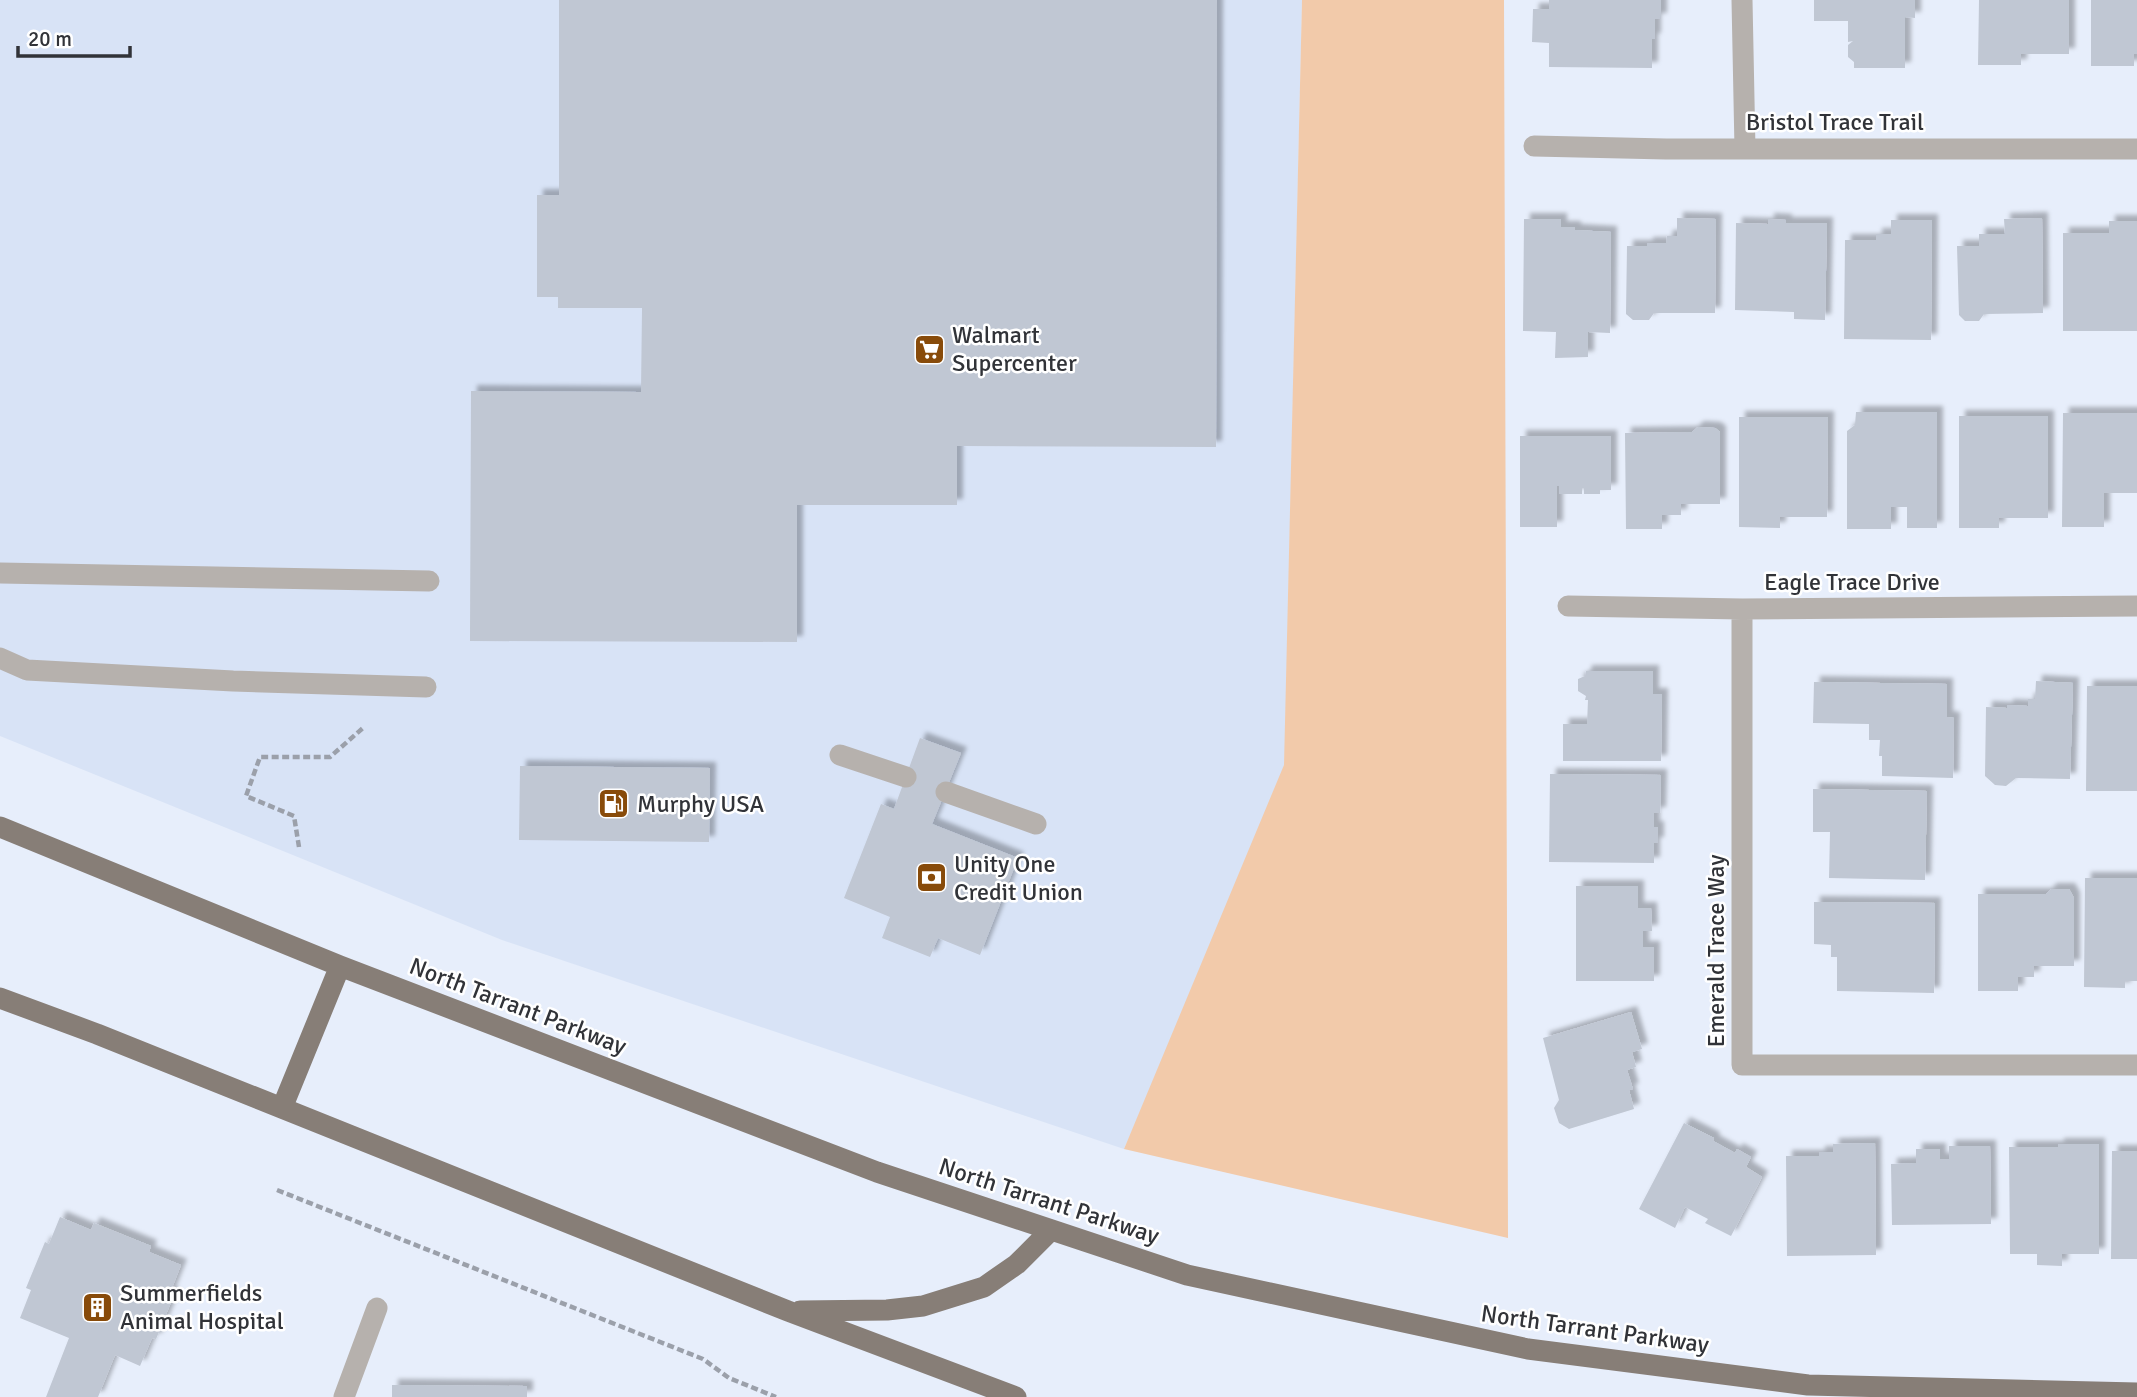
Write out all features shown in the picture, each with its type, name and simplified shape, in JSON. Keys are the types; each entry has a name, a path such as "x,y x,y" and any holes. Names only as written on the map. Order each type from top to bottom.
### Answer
{"main road":[{"name":"North Tarrant Parkway","path":"0,827 340,966 877,1172 1187,1275 1528,1349 1808,1385 2137,1393"},
{"path":"282,1108 340,966"},
{"path":"0,998 788,1311 1016,1397"},
{"path":"788,1311 899,1309 923,1306 984,1287 1017,1264 1051,1230"}],"street":[{"path":"1742,0 1745,149"},
{"name":"Bristol Trace Trail","path":"1534,146 2137,149"},
{"path":"0,573 429,581"},
{"name":"Eagle Trace Drive","path":"1568,606 1742,609 2137,606"},
{"name":"Emerald Trace Way","path":"1742,609 1742,1065 2137,1065"},
{"path":"0,658 27,670 233,681 426,687"},
{"path":"840,755 906,777"},
{"path":"946,792 1036,824"},
{"path":"344,1397 377,1308"}],"path":[{"path":"299,847 294,816 246,796 260,757 330,757 364,727"},
{"path":"277,1190 703,1359 730,1378 776,1397"}],"shaded area":[{"path":"0,0 1302,0 1284,793 1124,1149 502,940 0,736"},
{"path":"1302,0 1504,0 1508,1238 1124,1149 1284,765"}],"building":[{"name":"Walmart Supercenter","path":"559,0 1217,0 1216,447 957,446 957,505 797,505 797,642 470,641 471,391 641,392 642,308 558,308 558,297 537,297 537,195 559,195"},
{"path":"1549,0 1661,0 1661,19 1655,19 1655,39 1652,39 1652,68 1549,67 1549,43 1532,42 1533,9 1549,9"},
{"path":"1814,0 1915,0 1915,18 1905,17 1905,68 1854,68 1854,62 1848,57 1848,45 1853,41 1848,42 1848,21 1814,21"},
{"path":"1979,0 2069,0 2069,54 2021,54 2021,65 1978,65"},
{"path":"2091,0 2137,0 2137,54 2134,54 2134,66 2091,66"},
{"path":"1677,218 1716,219 1715,313 1654,313 1649,320 1633,320 1626,314 1627,246 1666,243 1667,236 1677,236"},
{"path":"2042,218 2043,313 1984,314 1979,321 1965,321 1959,315 1957,246 1979,246 1979,234 2005,234 2004,219"},
{"path":"1524,219 1561,219 1561,227 1611,232 1610,333 1588,332 1588,357 1555,358 1556,332 1523,331"},
{"path":"1768,219 1786,220 1786,223 1827,223 1825,320 1794,319 1794,312 1735,310 1736,223 1768,224"},
{"path":"1891,220 1932,220 1931,340 1844,339 1845,240 1876,240 1876,234 1891,234"},
{"path":"2109,221 2137,221 2137,331 2063,331 2063,233 2109,233"},
{"path":"1856,412 1937,412 1937,528 1907,528 1907,507 1891,507 1891,529 1847,529 1847,431 1855,425"},
{"path":"2063,413 2137,413 2137,493 2104,493 2104,527 2062,527"},
{"path":"1959,416 2048,416 2048,518 1999,518 1999,528 1959,528"},
{"path":"1739,417 1828,417 1827,517 1780,517 1780,528 1739,527"},
{"path":"1698,427 1715,428 1720,432 1720,504 1681,504 1681,515 1662,515 1662,529 1626,529 1625,433 1692,432"},
{"path":"1520,436 1611,436 1611,490 1600,490 1600,494 1584,494 1582,488 1582,494 1559,494 1557,486 1557,527 1520,527"},
{"path":"1586,671 1653,671 1653,694 1662,694 1661,761 1563,761 1563,724 1587,724 1588,700 1578,691 1578,679 1585,676"},
{"path":"2036,681 2073,683 2070,779 2016,778 2006,786 1995,785 1985,776 1986,707 2028,706 2028,699 2035,699"},
{"path":"1814,682 1947,684 1947,717 1954,718 1953,778 1882,776 1880,740 1869,740 1869,724 1813,723"},
{"path":"2087,686 2137,686 2137,791 2086,791"},
{"name":"Unity One Credit Union","path":"920,738 961,753 932,824 1018,858 980,955 938,938 930,957 882,938 890,917 844,898 881,804 894,809"},
{"name":"Murphy USA","path":"520,766 710,768 709,842 519,840"},
{"path":"1550,774 1661,775 1660,813 1654,813 1654,827 1658,827 1658,843 1654,843 1654,863 1549,862"},
{"path":"1813,789 1927,791 1925,880 1829,878 1830,832 1813,832"},
{"path":"2085,878 2137,878 2137,981 2125,981 2125,988 2084,987"},
{"path":"1576,886 1638,886 1638,908 1651,908 1652,931 1643,931 1643,947 1654,947 1654,981 1576,981"},
{"path":"2051,889 2069,889 2074,898 2074,966 2034,966 2034,977 2018,977 2018,991 1978,991 1978,894 2046,894"},
{"path":"1814,902 1935,903 1934,993 1837,991 1837,957 1831,957 1831,945 1814,944"},
{"path":"1631,1012 1642,1049 1632,1052 1636,1067 1627,1070 1633,1089 1629,1090 1634,1109 1569,1129 1559,1123 1554,1108 1559,1100 1543,1038"},
{"path":"1684,1123 1714,1138 1713,1141 1735,1153 1737,1149 1751,1157 1746,1167 1762,1177 1731,1236 1705,1223 1708,1219 1685,1207 1675,1228 1639,1209"},
{"path":"1875,1143 1876,1255 1787,1256 1786,1156 1819,1156 1819,1152 1833,1152 1833,1144"},
{"path":"2058,1144 2099,1144 2099,1254 2062,1254 2062,1266 2037,1265 2037,1254 2010,1254 2009,1147 2058,1147"},
{"path":"1949,1146 1990,1146 1991,1224 1892,1225 1891,1164 1916,1163 1916,1149 1940,1149 1940,1159 1949,1159"},
{"path":"2112,1151 2137,1151 2137,1259 2111,1259"},
{"name":"Summerfields Animal Hospital","path":"60,1217 91,1230 94,1223 151,1246 149,1252 181,1265 170,1293 174,1295 156,1339 152,1338 140,1366 115,1355 98,1397 46,1397 69,1338 20,1318 31,1290 26,1288 45,1242 49,1244"},
{"path":"392,1385 527,1386 527,1397 392,1397"}],"place":[{"name":"Walmart Supercenter","path":"929,349"},
{"name":"Murphy USA","path":"614,804"},
{"name":"Unity One Credit Union","path":"931,878"},
{"name":"Summerfields Animal Hospital","path":"97,1307"}]}
